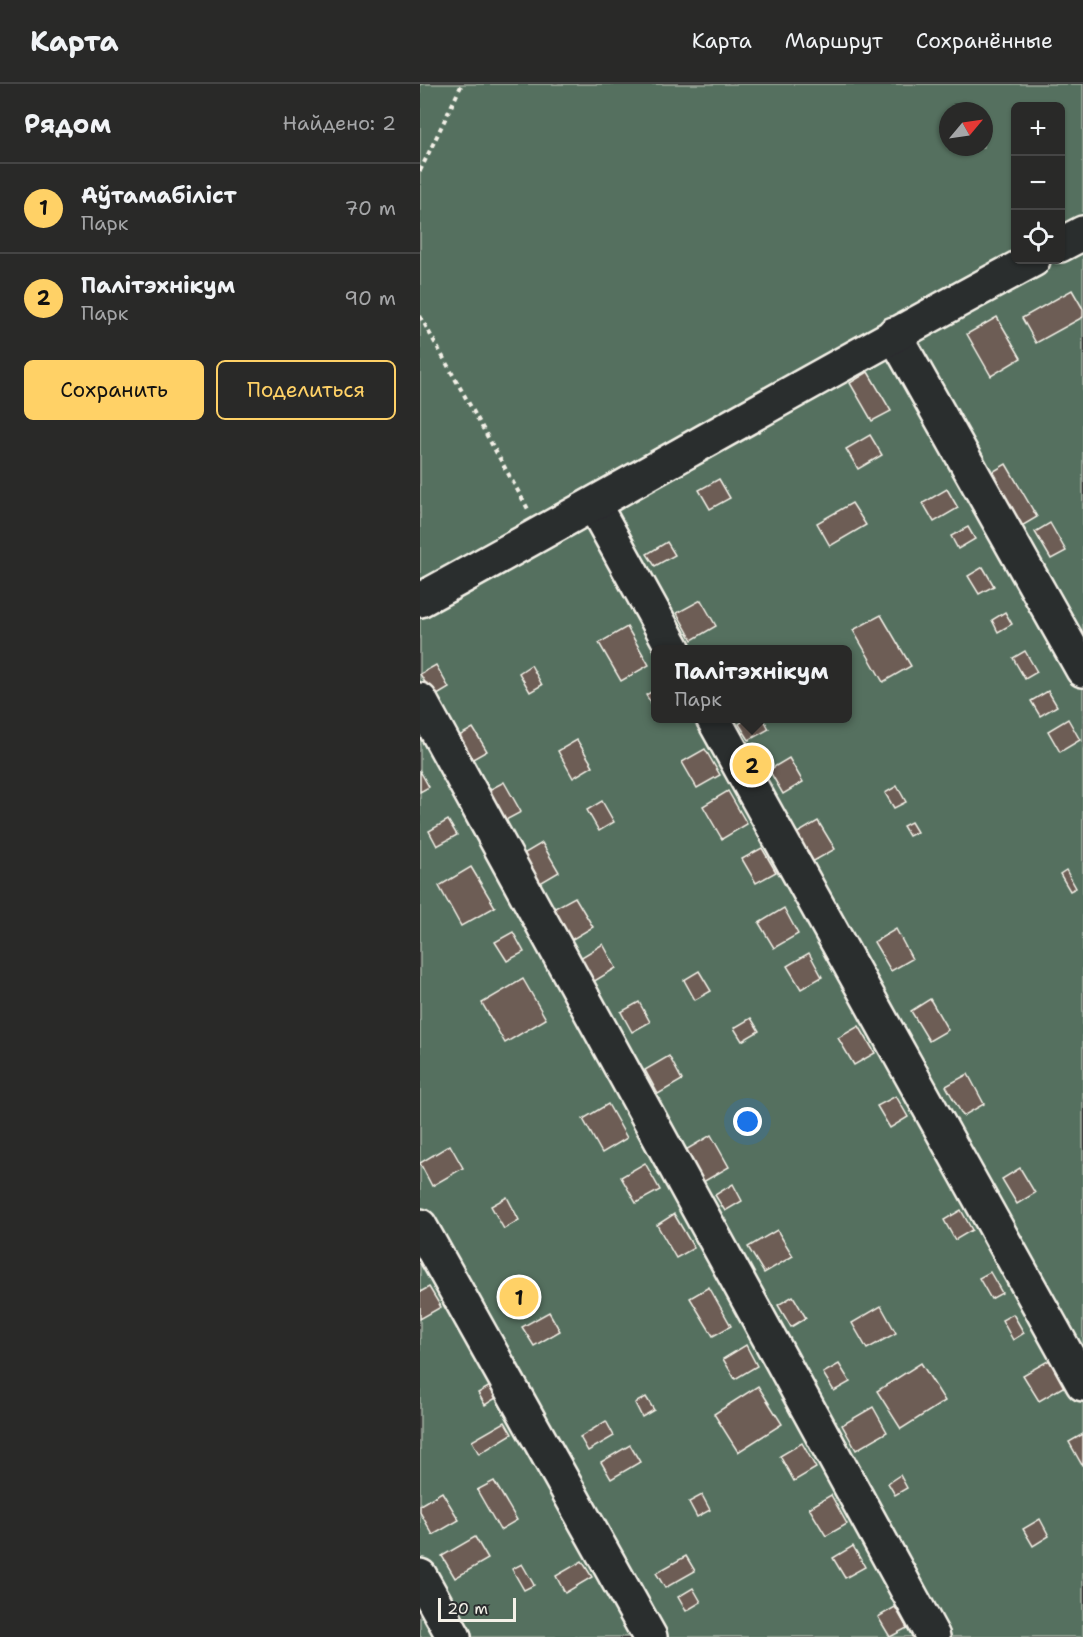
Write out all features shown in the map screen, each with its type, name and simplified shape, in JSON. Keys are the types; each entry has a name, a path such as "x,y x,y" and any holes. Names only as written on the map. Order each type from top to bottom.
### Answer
{"lane":[{"path":"1065,242 1083,233"},
{"path":"420,600 594,505 894,334 1025,264"},
{"path":"894,334 1083,670"},
{"path":"594,505 671,645"},
{"path":"420,700 933,1637"},
{"path":"716,723 1083,1384"},
{"path":"420,1226 650,1637"},
{"path":"420,1576 454,1637"}],"path":[{"path":"420,171 462,84"},
{"path":"420,316 531,513"}],"green space":[{"path":"420,84 1083,84 1083,1637 420,1637"}],"building":[{"path":"1072,290 1083,309 1083,317 1036,343 1022,318"},
{"path":"997,317 1021,358 991,376 967,334"},
{"path":"868,372 891,411 872,421 850,383"},
{"path":"870,435 882,455 858,469 846,449"},
{"path":"1006,464 1037,517 1020,527 989,474"},
{"path":"719,479 730,498 710,509 699,490"},
{"path":"947,489 958,508 934,522 923,503"},
{"path":"852,503 866,525 830,546 817,523"},
{"path":"1050,523 1066,551 1051,559 1035,532"},
{"path":"968,527 975,539 958,549 951,536"},
{"path":"667,542 675,555 655,566 647,554"},
{"path":"983,567 994,586 979,594 968,576"},
{"path":"701,600 716,626 692,640 677,613"},
{"path":"1005,612 1012,624 998,632 992,620"},
{"path":"881,615 911,666 883,682 853,630"},
{"path":"627,627 649,665 621,681 599,643"},
{"path":"1025,651 1037,672 1025,679 1013,658"},
{"path":"436,665 449,688 434,697 420,674"},
{"path":"531,665 542,685 530,692 519,673"},
{"path":"1048,691 1057,706 1040,716 1031,701"},
{"path":"651,692 651,703 646,695"},
{"path":"1068,719 1080,740 1060,752 1048,731"},
{"path":"766,723 769,729 749,740 739,724"},
{"path":"473,728 487,751 473,759 459,736"},
{"path":"577,740 593,766 573,778 558,751"},
{"path":"705,749 720,775 697,788 682,762"},
{"path":"789,758 803,782 783,794 769,770"},
{"path":"420,771 429,787 420,792"},
{"path":"504,782 521,812 504,821 487,791"},
{"path":"897,786 906,802 894,808 885,793"},
{"path":"728,791 747,824 722,839 703,806"},
{"path":"602,801 614,822 599,831 587,810"},
{"path":"448,820 457,835 437,846 429,831"},
{"path":"818,821 835,849 812,862 796,834"},
{"path":"911,822 917,832 909,836 903,826"},
{"path":"542,843 559,872 537,885 520,856"},
{"path":"762,848 776,872 756,883 742,859"},
{"path":"471,867 495,907 461,926 439,886"},
{"path":"1066,870 1076,888 1070,891 1060,874"},
{"path":"575,897 593,927 571,940 553,909"},
{"path":"784,908 798,934 774,948 759,923"},
{"path":"896,929 912,959 891,971 874,942"},
{"path":"513,932 524,952 507,961 495,942"},
{"path":"603,944 616,968 593,982 580,958"},
{"path":"809,953 822,977 801,989 787,966"},
{"path":"699,971 711,991 695,1000 684,980"},
{"path":"523,979 546,1019 505,1043 482,1003"},
{"path":"930,999 948,1030 929,1041 911,1011"},
{"path":"639,1002 650,1022 632,1032 621,1012"},
{"path":"751,1018 759,1031 742,1041 734,1028"},
{"path":"859,1026 875,1053 854,1065 838,1038"},
{"path":"669,1056 682,1080 658,1094 645,1070"},
{"path":"968,1074 984,1104 963,1116 946,1086"},
{"path":"896,1096 908,1117 890,1128 877,1106"},
{"path":"608,1104 627,1138 602,1153 583,1119"},
{"path":"711,1135 729,1167 703,1182 684,1151"},
{"path":"450,1145 463,1168 432,1186 420,1163"},
{"path":"645,1163 660,1190 636,1203 621,1177"},
{"path":"1020,1168 1035,1193 1017,1204 1002,1179"},
{"path":"733,1184 742,1201 725,1211 715,1195"},
{"path":"507,1197 519,1220 504,1229 491,1206"},
{"path":"961,1210 972,1230 955,1240 944,1220"},
{"path":"674,1214 694,1248 676,1258 657,1225"},
{"path":"777,1230 793,1256 764,1273 748,1247"},
{"path":"990,1272 1002,1293 991,1299 979,1278"},
{"path":"521,1282 531,1300 511,1312 501,1294"},
{"path":"429,1287 441,1307 420,1319 420,1292"},
{"path":"709,1287 731,1326 713,1336 690,1298"},
{"path":"793,1296 806,1318 791,1327 778,1305"},
{"path":"881,1306 896,1333 867,1349 852,1323"},
{"path":"549,1312 560,1331 534,1346 522,1327"},
{"path":"1013,1314 1024,1333 1013,1340 1002,1320"},
{"path":"746,1345 757,1366 735,1379 723,1359"},
{"path":"1055,1357 1070,1383 1039,1401 1023,1375"},
{"path":"921,1363 945,1401 901,1429 877,1391"},
{"path":"839,1364 850,1382 834,1391 823,1373"},
{"path":"492,1385 499,1396 485,1405 478,1393"},
{"path":"758,1386 782,1424 738,1452 714,1414"},
{"path":"646,1397 654,1410 642,1417 635,1403"},
{"path":"873,1407 887,1432 856,1450 842,1425"},
{"path":"606,1421 614,1436 588,1451 580,1437"},
{"path":"505,1422 512,1434 479,1454 472,1441"},
{"path":"1083,1434 1083,1464 1082,1465 1069,1442"},
{"path":"802,1443 816,1468 794,1481 780,1456"},
{"path":"630,1445 640,1462 611,1479 601,1462"},
{"path":"900,1475 907,1488 895,1495 888,1483"},
{"path":"494,1481 517,1520 500,1530 477,1490"},
{"path":"442,1492 459,1520 433,1535 420,1512 420,1505"},
{"path":"702,1495 710,1510 697,1517 689,1502"},
{"path":"831,1495 847,1524 826,1536 809,1508"},
{"path":"1040,1519 1049,1536 1033,1546 1023,1529"},
{"path":"475,1537 488,1559 455,1578 442,1556"},
{"path":"853,1546 865,1567 845,1578 833,1558"},
{"path":"686,1556 695,1571 665,1588 656,1573"},
{"path":"582,1561 592,1577 565,1593 556,1576"},
{"path":"522,1564 534,1585 524,1590 512,1569"},
{"path":"693,1588 701,1602 686,1611 678,1597"},
{"path":"895,1607 907,1628 890,1637 878,1617"}],"place":[{"name":"Палітэхнікум","path":"752,765"},
{"name":"Аўтамабіліст","path":"519,1297"}]}
